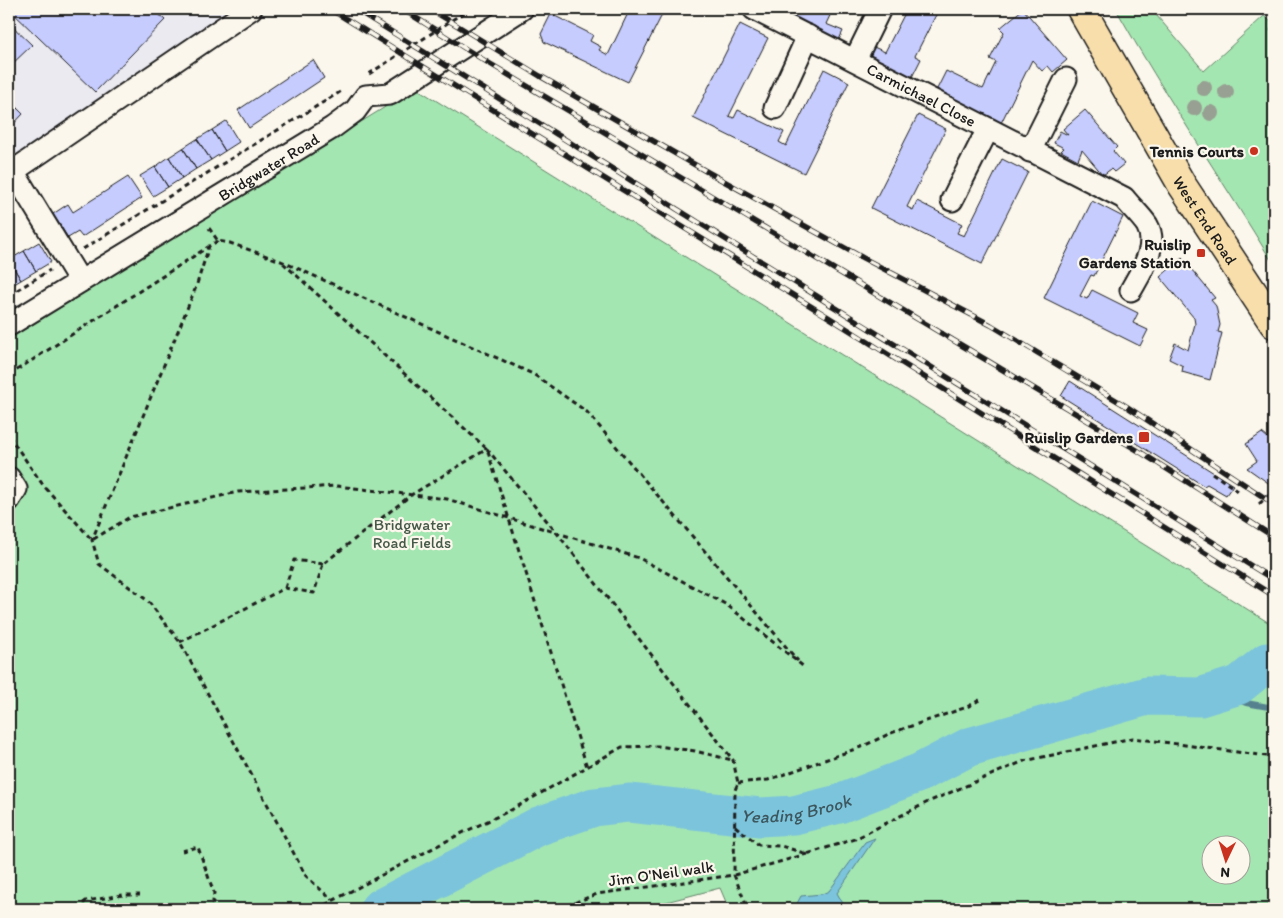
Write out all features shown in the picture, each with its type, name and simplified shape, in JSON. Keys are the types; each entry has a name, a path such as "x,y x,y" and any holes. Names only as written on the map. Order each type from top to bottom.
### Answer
{"main road":[{"name":"West End Road","path":"1081,9 1182,185 1274,324"}],"street":[{"path":"80,280 11,173 252,9"},
{"name":"Bridgwater Road","path":"9,325 332,128 355,111 366,96 390,94 522,9"},
{"name":"Carmichael Close","path":"754,9 1124,198 1147,226 1152,244 1144,267 1131,290"},
{"name":"Carmichael Close","path":"854,60 880,9"},
{"path":"775,108 808,36"},
{"path":"1030,151 1066,80"},
{"name":"Carmichael Close","path":"952,200 988,129"},
{"path":"9,478 16,489 9,500"}],"path":[{"path":"363,78 469,9"},
{"path":"9,295 347,88"},
{"path":"208,227 218,241"},
{"path":"9,375 218,241 230,243 281,261 533,374 587,412 804,667 727,606 639,558 447,499 338,486 238,492 130,517 92,540"},
{"path":"92,540 196,287 209,246"},
{"path":"281,261 487,449 557,533 733,760 738,782 736,790 734,875 855,839 928,802 1024,760 1133,738 1274,756"},
{"path":"9,436 43,485 92,540 99,564 148,600 180,642 306,876 332,900"},
{"path":"180,642 285,588 314,593 323,564 410,495 487,449"},
{"path":"487,449 587,767"},
{"path":"1212,473 1241,493"},
{"path":"1259,504 1274,491"},
{"path":"285,588 294,560 323,564"},
{"path":"738,782 768,780 861,747 891,733 967,707 983,698"},
{"path":"318,909 458,835 511,810 622,747 658,746 695,751 733,760"},
{"path":"735,826 759,846 781,846 807,854"},
{"path":"182,852 198,847 214,893 212,909"},
{"name":"Jim O'Neil walk","path":"558,909 597,894 734,875 748,909"},
{"path":"76,909 86,902 123,895 140,895"}],"shaded area":[{"path":"9,9 238,9 9,167"}],"green space":[{"path":"1116,9 1151,9 1204,71 1264,16 1274,23 1270,30 1274,35 1274,265 1154,74"},
{"name":"Bridgwater Road Fields","path":"416,88 1274,626 1274,909 729,909 720,888 639,909 9,909 9,339"}],"water":[{"path":"875,838 837,893 846,909 794,909 801,896 822,894 829,891 865,842"}],"building":[{"path":"9,9 153,9 165,20 95,92"},
{"path":"630,9 665,9 628,82 544,42 541,34 551,14 593,35 590,41 601,47 599,50 608,55"},
{"path":"791,9 833,9 826,24 843,31 838,42 788,16"},
{"path":"907,9 939,9 915,56 921,59 912,77 863,53 867,44 885,52"},
{"path":"1023,9 1067,60 1053,72 1048,66 1042,71 1032,60 1000,125 935,93 946,71 983,89 996,62 990,59 1004,32 1000,28"},
{"path":"9,23 32,45 9,67"},
{"path":"740,24 768,38 729,116 734,118 738,110 784,132 779,142 786,146 824,69 849,82 804,173 693,118"},
{"path":"313,60 324,78 249,128 238,110"},
{"path":"9,100 23,114 9,129"},
{"path":"1085,110 1117,147 1113,151 1124,164 1114,172 1111,169 1103,175 1082,150 1078,160 1061,151 1064,148 1054,143 1060,131 1068,135 1063,129"},
{"path":"918,115 946,129 907,207 913,210 917,201 962,224 957,233 964,236 1002,159 1028,172 982,264 871,208"},
{"path":"226,121 239,142 225,151 212,130"},
{"path":"212,130 225,151 211,160 197,139"},
{"path":"197,139 211,160 196,169 183,148"},
{"path":"183,148 196,169 182,178 169,157"},
{"path":"169,157 182,178 168,187 155,167"},
{"path":"155,167 168,187 153,196 140,176"},
{"path":"128,177 142,198 82,237 78,232 68,238 53,214 68,204 73,212"},
{"path":"1092,201 1123,217 1094,276 1091,275 1080,296 1087,299 1092,290 1138,313 1133,323 1148,330 1140,346 1044,298"},
{"path":"39,242 51,262 36,271 24,251"},
{"path":"24,251 36,271 21,280 9,260"},
{"path":"1182,258 1215,298 1211,300 1216,306 1220,325 1218,332 1222,333 1210,380 1182,372 1183,366 1169,359 1175,343 1188,350 1195,324 1194,318 1160,277"},
{"path":"9,260 21,280 9,287"},
{"path":"1070,381 1233,485 1226,495 1207,484 1204,486 1061,396"},
{"path":"1262,433 1274,441 1274,487 1247,468 1257,461 1246,444"}],"waterway":[{"name":"Yeading Brook","path":"379,909 539,826 594,807 629,803 760,817 794,815 839,804 919,773 969,747 1147,696 1200,697 1239,685 1267,662"},
{"name":"Yeading Brook","path":"1218,692 1246,703 1274,708"}],"railway":[{"path":"330,9 830,318 1274,596"},
{"path":"355,9 1274,580"},
{"path":"402,9 482,59 1137,450 1274,537"},
{"path":"430,9 540,76 704,170 863,258 991,325 1126,406 1274,504"}],"place":[{"name":"Tennis Courts","path":"1254,151"},
{"name":"Ruislip Gardens Station","path":"1201,253"},
{"name":"Ruislip Gardens","path":"1144,437"}]}
